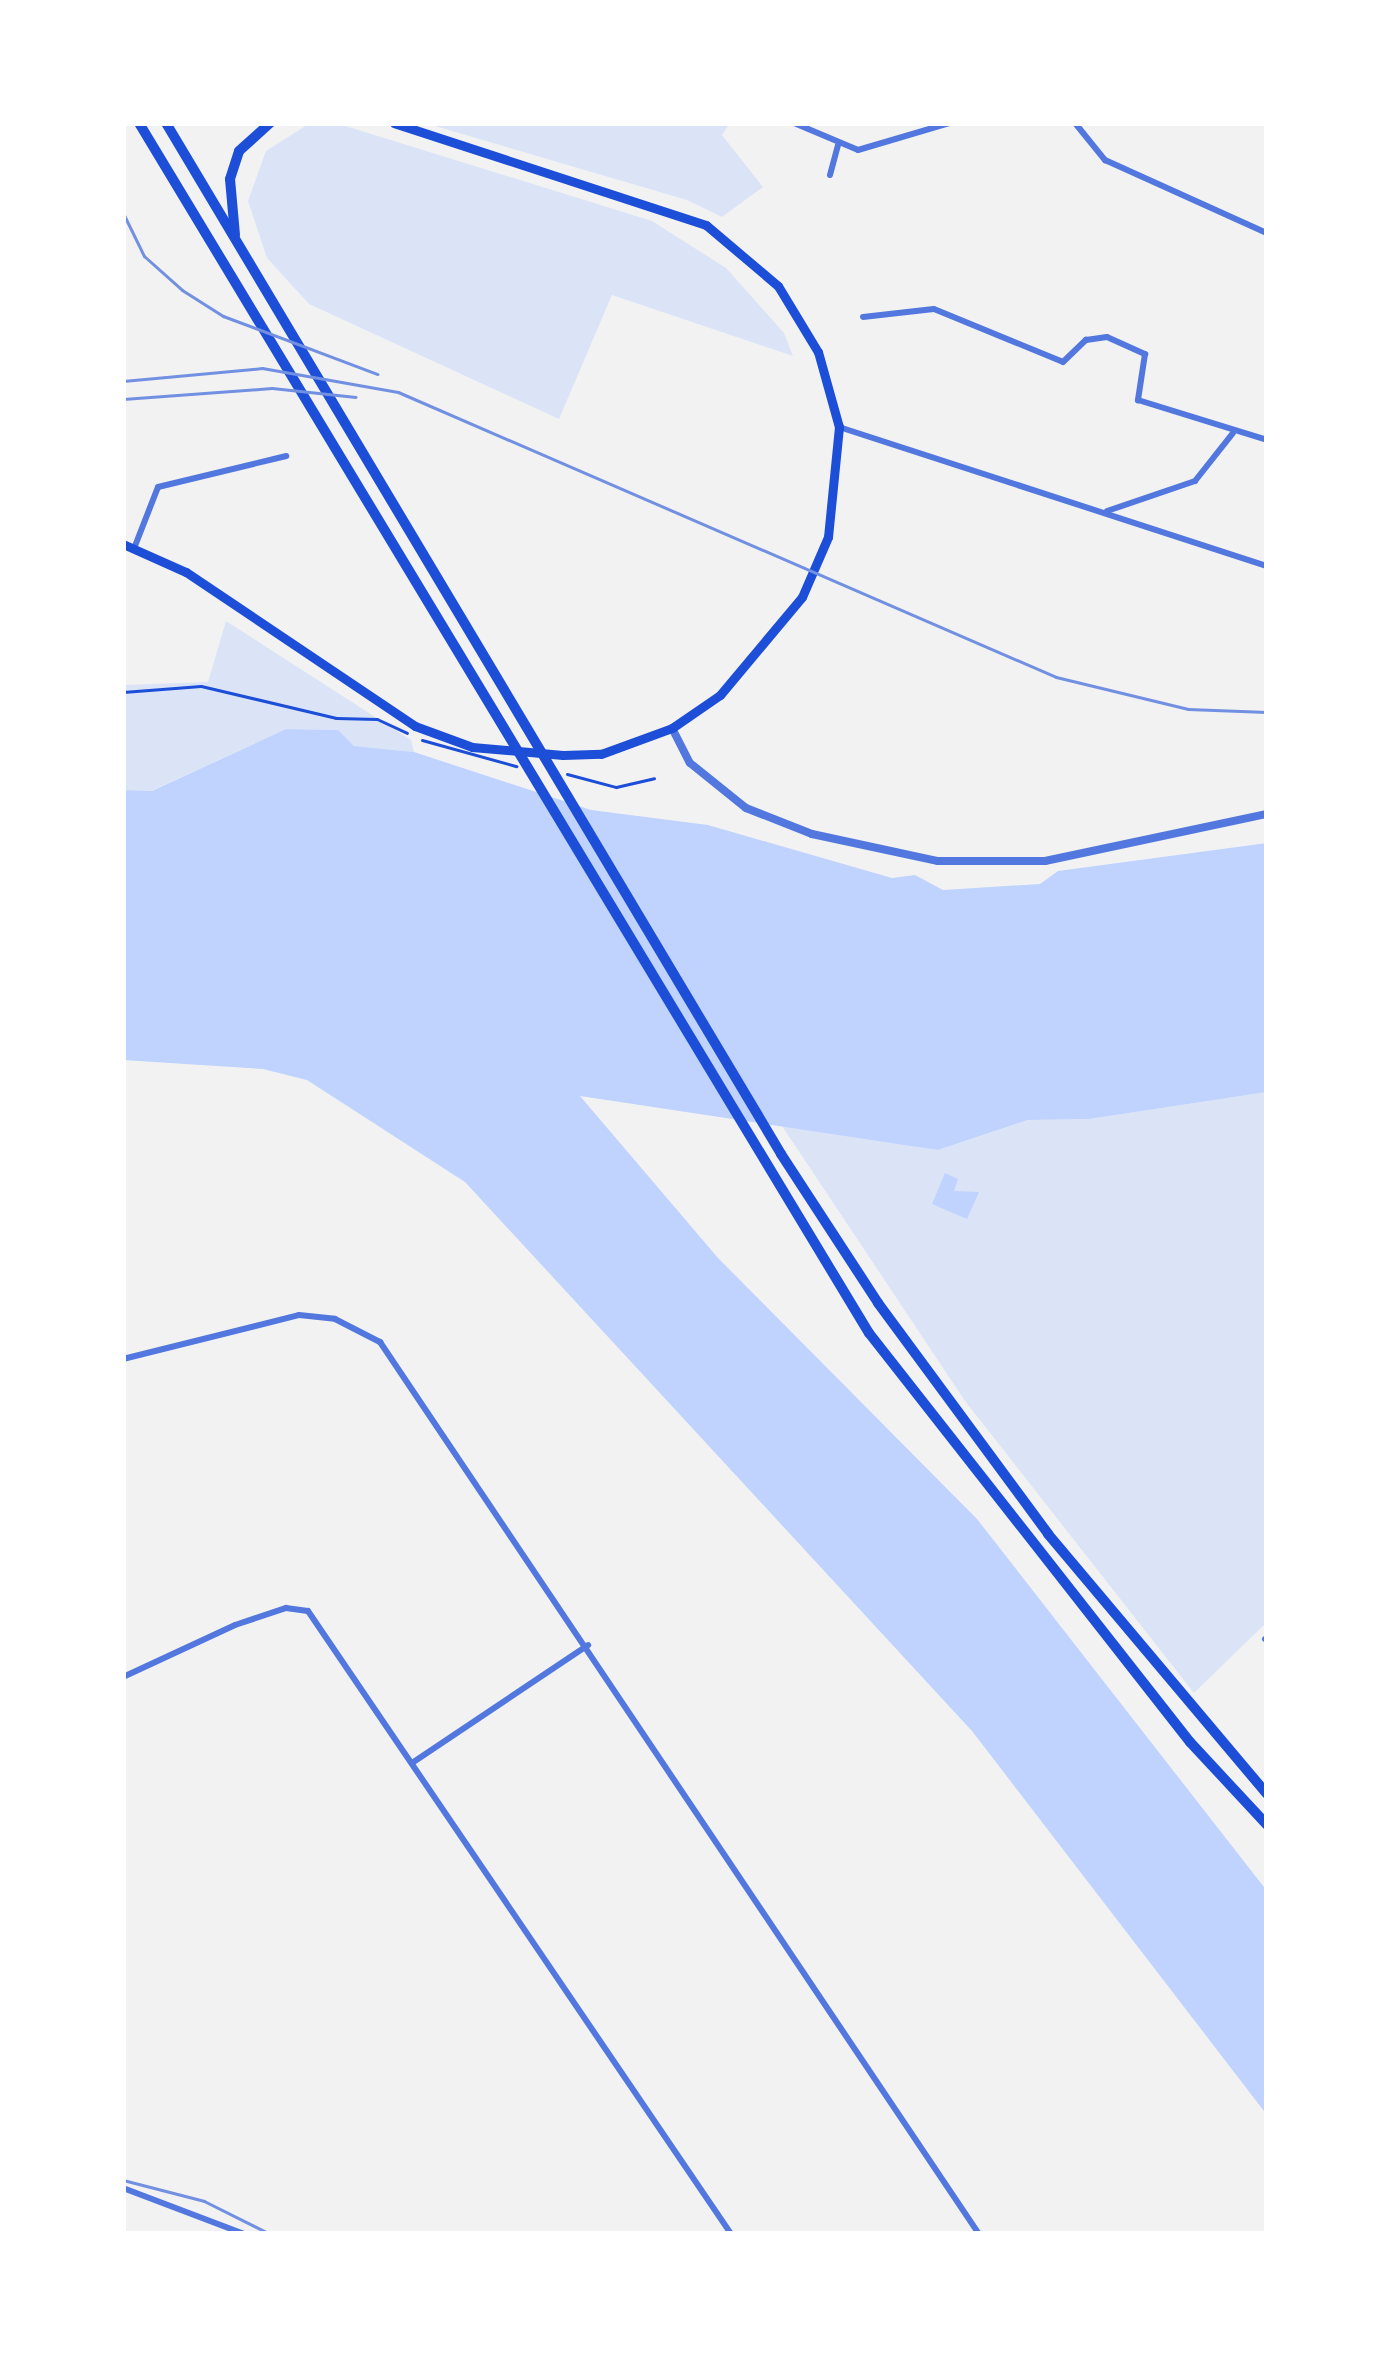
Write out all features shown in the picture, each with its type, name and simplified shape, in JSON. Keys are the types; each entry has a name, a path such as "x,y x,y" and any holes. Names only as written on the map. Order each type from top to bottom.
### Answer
{"highway":[{"path":"139,123 233,289 868,1334 964,1462 1267,1825"},
{"path":"166,123 781,1154 878,1303 1048,1534 1267,1794"},
{"path":"236,244 230,179 239,151 270,123"}],"main road":[{"path":"129,545 415,726 472,747 601,754 672,728 720,695 802,597 828,537 838,428 800,314 731,240 672,210 394,123"}],"street":[{"path":"798,126 838,145 882,148 950,123"},
{"path":"1075,123 1105,160 1267,233"},
{"path":"830,176 838,145"},
{"path":"863,316 934,309 1063,362 1086,340 1107,337 1145,354 1138,400 1267,440"},
{"path":"838,428 1267,566"},
{"path":"1104,512 1195,481 1215,466 1234,432"},
{"path":"129,545 158,487 286,456"},
{"path":"672,728 690,763 746,808 812,834 938,861 1045,861 1267,814"},
{"path":"123,1359 269,1320 335,1319 389,1351 979,2234"},
{"path":"123,1677 235,1625 286,1608 308,1611 730,2234"},
{"path":"412,1763 587,1645"},
{"path":"123,2188 244,2234"}],"path":[{"path":"123,692 201,686 337,718 377,719 449,753 537,769"},
{"path":"560,772 616,787 654,778"}],"shaded area":[{"path":"336,123 652,221 726,268 784,333 793,356 612,295 559,419 309,304 267,258 248,201 266,151 307,125"},
{"path":"425,123 730,123 722,135 763,187 722,217 687,200"},
{"path":"226,621 411,740 414,752 354,746 337,730 286,729 151,791 123,790 123,685 208,682"},
{"path":"1267,1092 1267,1622 1194,1693 965,1401 780,1123 938,1150 1028,1120 1089,1119"}],"water":[{"path":"286,729 338,730 354,746 414,752 591,810 708,825 892,878 915,875 943,890 1040,884 1058,871 1267,843 1267,1092 1089,1119 1028,1120 938,1150 580,1096 718,1258 977,1519 1267,1891 1267,2115 972,1731 465,1182 307,1080 263,1069 123,1060 123,790 152,791"},
{"path":"945,1173 958,1179 954,1191 979,1192 967,1219 932,1204"}],"railway":[{"path":"123,213 144,256 182,290 223,316 377,374"},
{"path":"123,381 262,368 398,392 1056,677 1188,709 1267,712"},
{"path":"123,399 272,388 356,397"},
{"path":"123,2180 204,2201 270,2234"}]}
